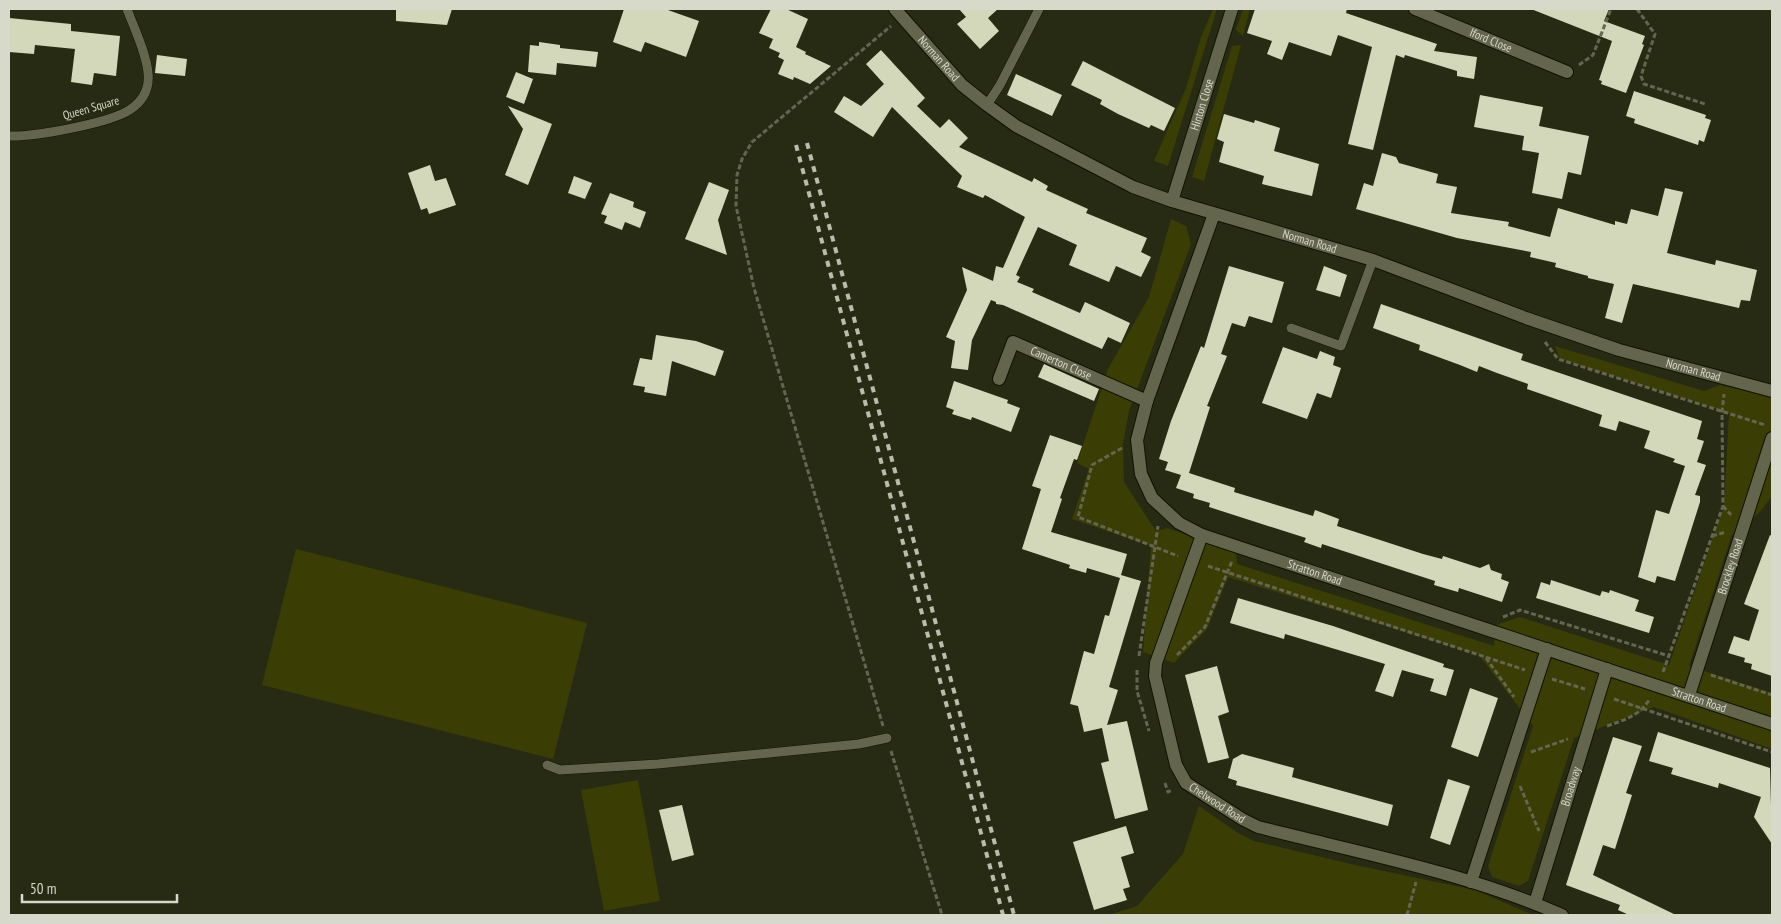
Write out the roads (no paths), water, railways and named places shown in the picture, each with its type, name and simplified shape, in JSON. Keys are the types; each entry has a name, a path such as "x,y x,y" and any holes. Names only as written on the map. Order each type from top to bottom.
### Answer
{"street":[{"name":"Hinton Close","path":"1172,201 1232,9"},
{"name":"Iford Close","path":"1414,9 1567,72"},
{"name":"Norman Road","path":"898,13 962,85 986,105 1016,126 1133,186 1214,214 1373,260 1526,318 1619,350 1772,391"},
{"name":"Stratton Road","path":"1214,214 1147,401 1137,440 1141,474 1152,498 1179,523 1202,535 1772,724"},
{"name":"Camerton Close","path":"999,379 1012,342 1147,401"},
{"name":"Brockley Road","path":"1688,695 1772,438"},
{"name":"Chelwood Road","path":"1202,535 1156,663 1155,676 1176,765 1186,783 1242,819 1258,827 1470,882 1535,903 1562,915"},
{"path":"1470,882 1547,649"},
{"name":"Broadway","path":"1535,903 1607,669"}],"lane":[{"name":"Queen Square","path":"9,136 26,137 81,125 124,113 141,100 148,84 148,68 127,9"},
{"path":"986,105 1000,85 1040,9"},
{"path":"1291,328 1341,346 1373,260"},
{"path":"547,765 560,770 658,764 859,744 887,738"}],"railway":[{"path":"807,143 1014,915"},
{"path":"796,145 1003,915"}]}
